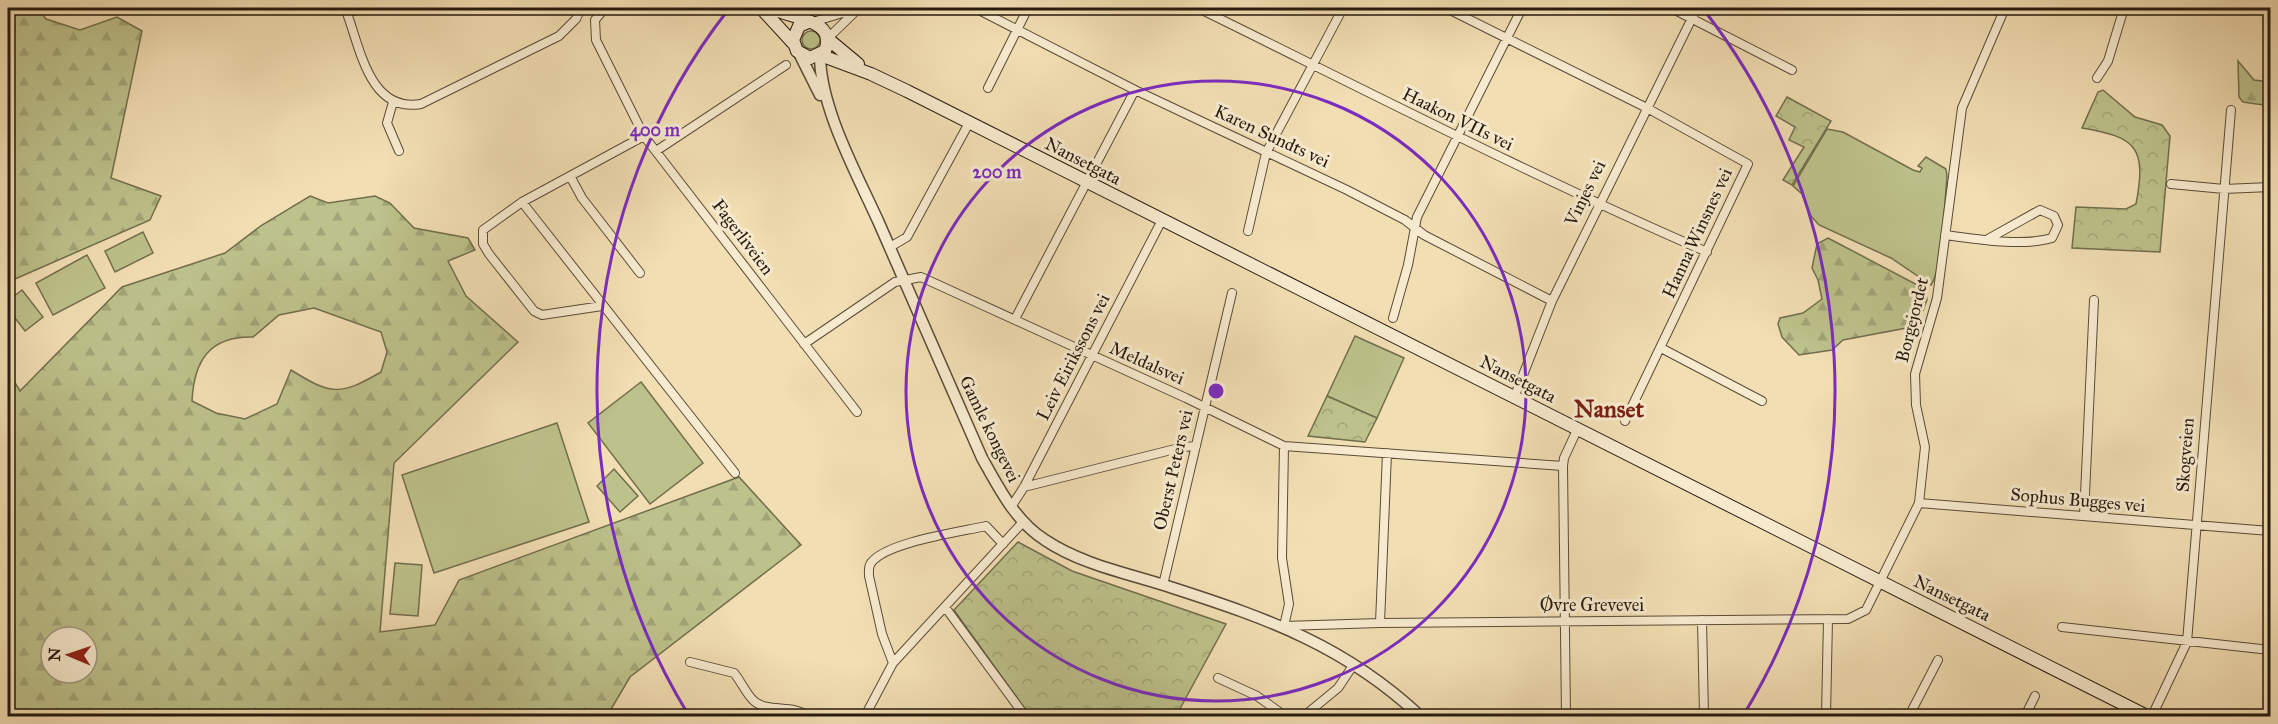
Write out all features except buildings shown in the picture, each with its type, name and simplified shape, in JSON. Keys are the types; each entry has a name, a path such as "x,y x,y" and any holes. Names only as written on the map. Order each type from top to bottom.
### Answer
{"main road":[{"path":"761,8 797,49 810,58 820,55 828,39 825,30 811,22 772,8"},
{"path":"797,49 795,32 811,22"},
{"name":"Nansetgata","path":"828,39 871,74"},
{"name":"Nansetgata","path":"820,55 871,74 2147,717"}],"street":[{"path":"362,8 346,10 372,80 380,93 393,102 409,106 422,104 540,46 568,28 581,8"},
{"name":"Fagerliveien","path":"605,8 595,20 596,40 644,136 857,412"},
{"path":"811,22 859,8"},
{"path":"828,39 859,8"},
{"name":"Karen Sundts vei","path":"975,8 1135,90 1347,190 1552,301"},
{"path":"988,88 1028,8"},
{"name":"Haakon VIIs vei","path":"1198,8 1456,138 1707,252"},
{"path":"1248,231 1266,153 1343,8"},
{"path":"1446,8 1647,108"},
{"path":"1393,318 1408,265 1414,228 1456,138 1522,8"},
{"path":"1671,8 1792,70"},
{"name":"Vinjes vei","path":"1514,398 1552,301 1597,204 1697,8"},
{"name":"Borgejordet","path":"1881,583 1919,502 1925,447 1916,405 1915,374 1937,298 1962,108 2005,8"},
{"path":"2097,78 2108,61 2124,8"},
{"name":"Gamle kongevei","path":"797,49 826,102"},
{"name":"Gamle kongevei","path":"820,55 820,79 826,102 982,458 1011,507 1023,522 1043,540 1063,550 1284,626 1354,664 1380,681 1420,717"},
{"path":"656,151 786,65"},
{"path":"1015,319 1135,90"},
{"path":"393,102 387,123 399,151"},
{"name":"Hanna Winsnes vei","path":"1625,421 1748,164 1647,108"},
{"name":"Skogveien","path":"2152,717 2187,642 2231,110"},
{"path":"890,247 907,237 969,123"},
{"path":"602,306 542,315 534,311 489,255 483,244 483,230 522,202 644,136"},
{"path":"570,176 588,207 640,273"},
{"path":"2171,184 2224,189 2271,187"},
{"path":"522,202 735,473"},
{"path":"1945,235 1988,239 2039,242 2052,238 2058,225 2054,216 2040,210 1988,239"},
{"name":"Leiv Eirikssons vei","path":"1011,507 1024,488 1162,220"},
{"name":"Meldalsvei","path":"903,279 921,277 1015,319 1284,447 1563,466"},
{"path":"804,344 895,282 903,279"},
{"name":"Oberst Peters vei","path":"1163,585 1232,293"},
{"path":"2084,516 2094,300"},
{"path":"1661,348 1762,401"},
{"path":"1566,717 1563,466 1564,458 1578,430"},
{"path":"1024,488 1183,447 1196,446"},
{"path":"1284,447 1282,558 1289,604 1284,626"},
{"path":"1380,622 1387,453"},
{"name":"Sophus Bugges vei","path":"1919,502 2271,531"},
{"path":"866,717 893,663 1023,522"},
{"path":"893,663 882,634 869,576 868,568 872,562 894,549 986,526 1003,544"},
{"name":"Øvre Grevevei","path":"1284,626 1380,622 1848,619 1866,610 1881,583"},
{"path":"945,607 1025,717"},
{"path":"1827,717 1828,619"},
{"path":"1702,620 1704,717"},
{"path":"2062,627 2271,650"},
{"path":"1909,717 1938,660"},
{"path":"690,662 734,673 754,701 769,707 787,708 808,717"},
{"path":"1304,717 1338,688 1354,664"},
{"path":"1218,678 1257,696 1285,717"},
{"path":"2025,717 2035,696"},
{"path":"871,703 871,717"}],"green space":[{"path":"8,8 37,8 46,19 80,30 117,17 142,31 111,178 161,196 150,220 8,282"},
{"path":"811,31 817,34 820,40 817,46 811,49 805,46 802,40 805,34"},
{"path":"2238,61 2254,80 2270,82 2270,106 2243,102 2239,97"},
{"path":"2103,90 2135,117 2162,125 2170,136 2160,252 2072,248 2076,207 2126,209 2136,204 2140,169 2138,157 2133,148 2126,141 2115,136 2082,128 2098,92"},
{"path":"1787,97 1831,121 1792,185 1783,180 1804,147 1789,140 1795,127 1776,116"},
{"path":"1827,129 1843,132 1913,170 1920,172 1922,168 1918,166 1926,157 1946,169 1940,250 1935,277 1931,285 1891,258 1819,225 1811,216 1802,194 1793,186"},
{"path":"310,196 328,203 375,196 390,203 414,228 468,238 475,250 448,261 466,296 518,342 394,463 380,632 435,625 459,580 739,477 801,545 630,677 607,716 8,716 8,371 20,391 122,287 225,253 262,225","holes":["314,308 381,332 387,352 381,372 345,389 326,388 291,370 277,404 245,419 216,413 192,401 196,374 207,353 226,341 253,337 279,315"]},
{"path":"143,232 153,253 115,272 105,251"},
{"path":"1828,238 1925,289 1927,300 1917,326 1843,340 1832,350 1799,355 1782,337 1778,324 1780,318 1803,313 1822,299 1818,280 1812,268 1817,244"},
{"path":"87,255 105,288 53,315 36,283"},
{"path":"22,290 43,317 25,331 8,309 8,301"},
{"path":"1355,336 1404,358 1377,418 1327,396"},
{"path":"641,382 703,463 650,504 588,423"},
{"path":"1327,396 1377,418 1365,442 1308,436"},
{"path":"557,423 589,522 434,573 402,475"},
{"path":"614,469 638,496 620,512 597,486"},
{"path":"1018,542 1072,571 1226,624 1176,716 1030,716 954,610"},
{"path":"395,563 422,565 418,616 390,614"}],"district":[{"name":"Nanset","path":"1609,409"}]}
